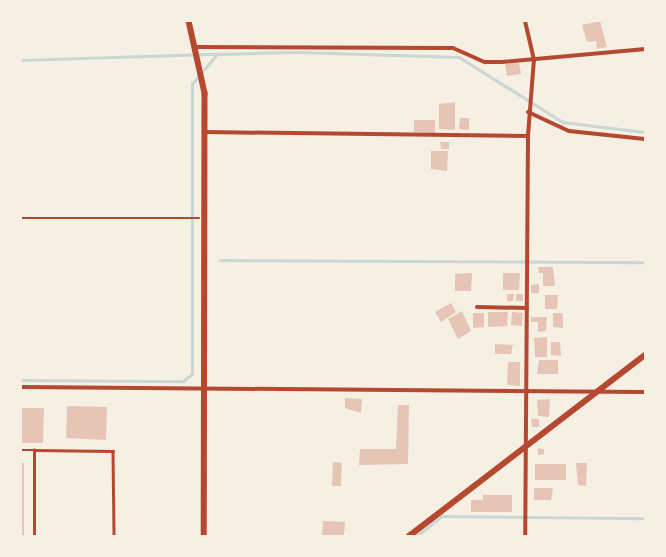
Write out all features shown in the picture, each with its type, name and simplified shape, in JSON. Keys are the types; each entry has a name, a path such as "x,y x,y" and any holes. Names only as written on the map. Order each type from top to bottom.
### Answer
{"main road":[{"path":"409,536 526,448 645,355"}],"street":[{"path":"189,21 205,93 203,390 204,536"},
{"path":"525,21 534,59 528,112 525,536"},
{"path":"196,47 453,48 485,62 645,49"},
{"path":"528,112 569,131 645,139"},
{"path":"204,132 528,136"},
{"path":"477,307 527,308"},
{"path":"21,387 203,390 596,393 645,392"}],"lane":[{"path":"21,450 113,451 114,536"},
{"path":"34,450 34,536"}],"path":[{"path":"21,218 205,218"}],"building":[{"path":"600,21 607,47 597,49 596,41 587,42 582,25"},
{"path":"519,63 521,74 507,76 505,64"},
{"path":"455,102 455,130 439,129 439,104"},
{"path":"460,118 469,118 469,130 459,129"},
{"path":"414,120 435,120 435,133 414,132"},
{"path":"440,142 449,142 449,149 441,149"},
{"path":"431,151 448,151 447,171 431,169"},
{"path":"538,267 553,267 555,286 543,286 543,273 539,273"},
{"path":"472,273 471,291 455,291 455,274"},
{"path":"503,273 520,273 519,290 503,290"},
{"path":"539,284 539,293 531,293 531,285"},
{"path":"507,294 514,294 513,301 507,301"},
{"path":"516,294 523,294 523,301 516,301"},
{"path":"545,295 558,295 557,309 545,309"},
{"path":"451,303 456,312 441,322 435,312"},
{"path":"462,311 471,331 458,339 448,319"},
{"path":"488,312 508,312 507,326 488,327"},
{"path":"512,312 523,313 522,326 511,325"},
{"path":"473,313 484,313 484,327 473,328"},
{"path":"553,313 563,313 563,328 553,327"},
{"path":"531,317 547,317 546,331 538,332 538,322 531,322"},
{"path":"547,337 547,357 535,357 534,338"},
{"path":"551,342 560,342 561,356 551,355"},
{"path":"495,344 513,345 511,354 495,354"},
{"path":"539,360 558,360 558,374 537,374"},
{"path":"508,362 520,362 520,386 507,385"},
{"path":"345,398 362,399 361,413 345,408"},
{"path":"550,399 549,417 538,416 537,400"},
{"path":"398,405 409,405 408,464 359,465 360,449 396,449"},
{"path":"67,406 107,407 106,440 66,438"},
{"path":"22,408 44,408 43,443 22,443"},
{"path":"531,419 539,419 539,427 532,427"},
{"path":"538,448 544,449 544,454 538,455"},
{"path":"333,462 342,463 341,486 332,486"},
{"path":"21,463 24,463 24,536 21,536"},
{"path":"576,463 587,463 586,486 578,485"},
{"path":"535,464 566,464 566,480 535,480"},
{"path":"534,488 553,488 551,500 534,500"},
{"path":"483,495 512,495 512,512 471,512 471,500 483,500"},
{"path":"323,521 345,522 344,536 322,536"}],"waterway":[{"path":"21,380 183,381 192,374 192,84 217,54 297,52 459,57 563,122 645,132"},
{"path":"21,60 216,54"},
{"path":"220,260 645,262"},
{"path":"417,536 442,516 645,518"}]}
